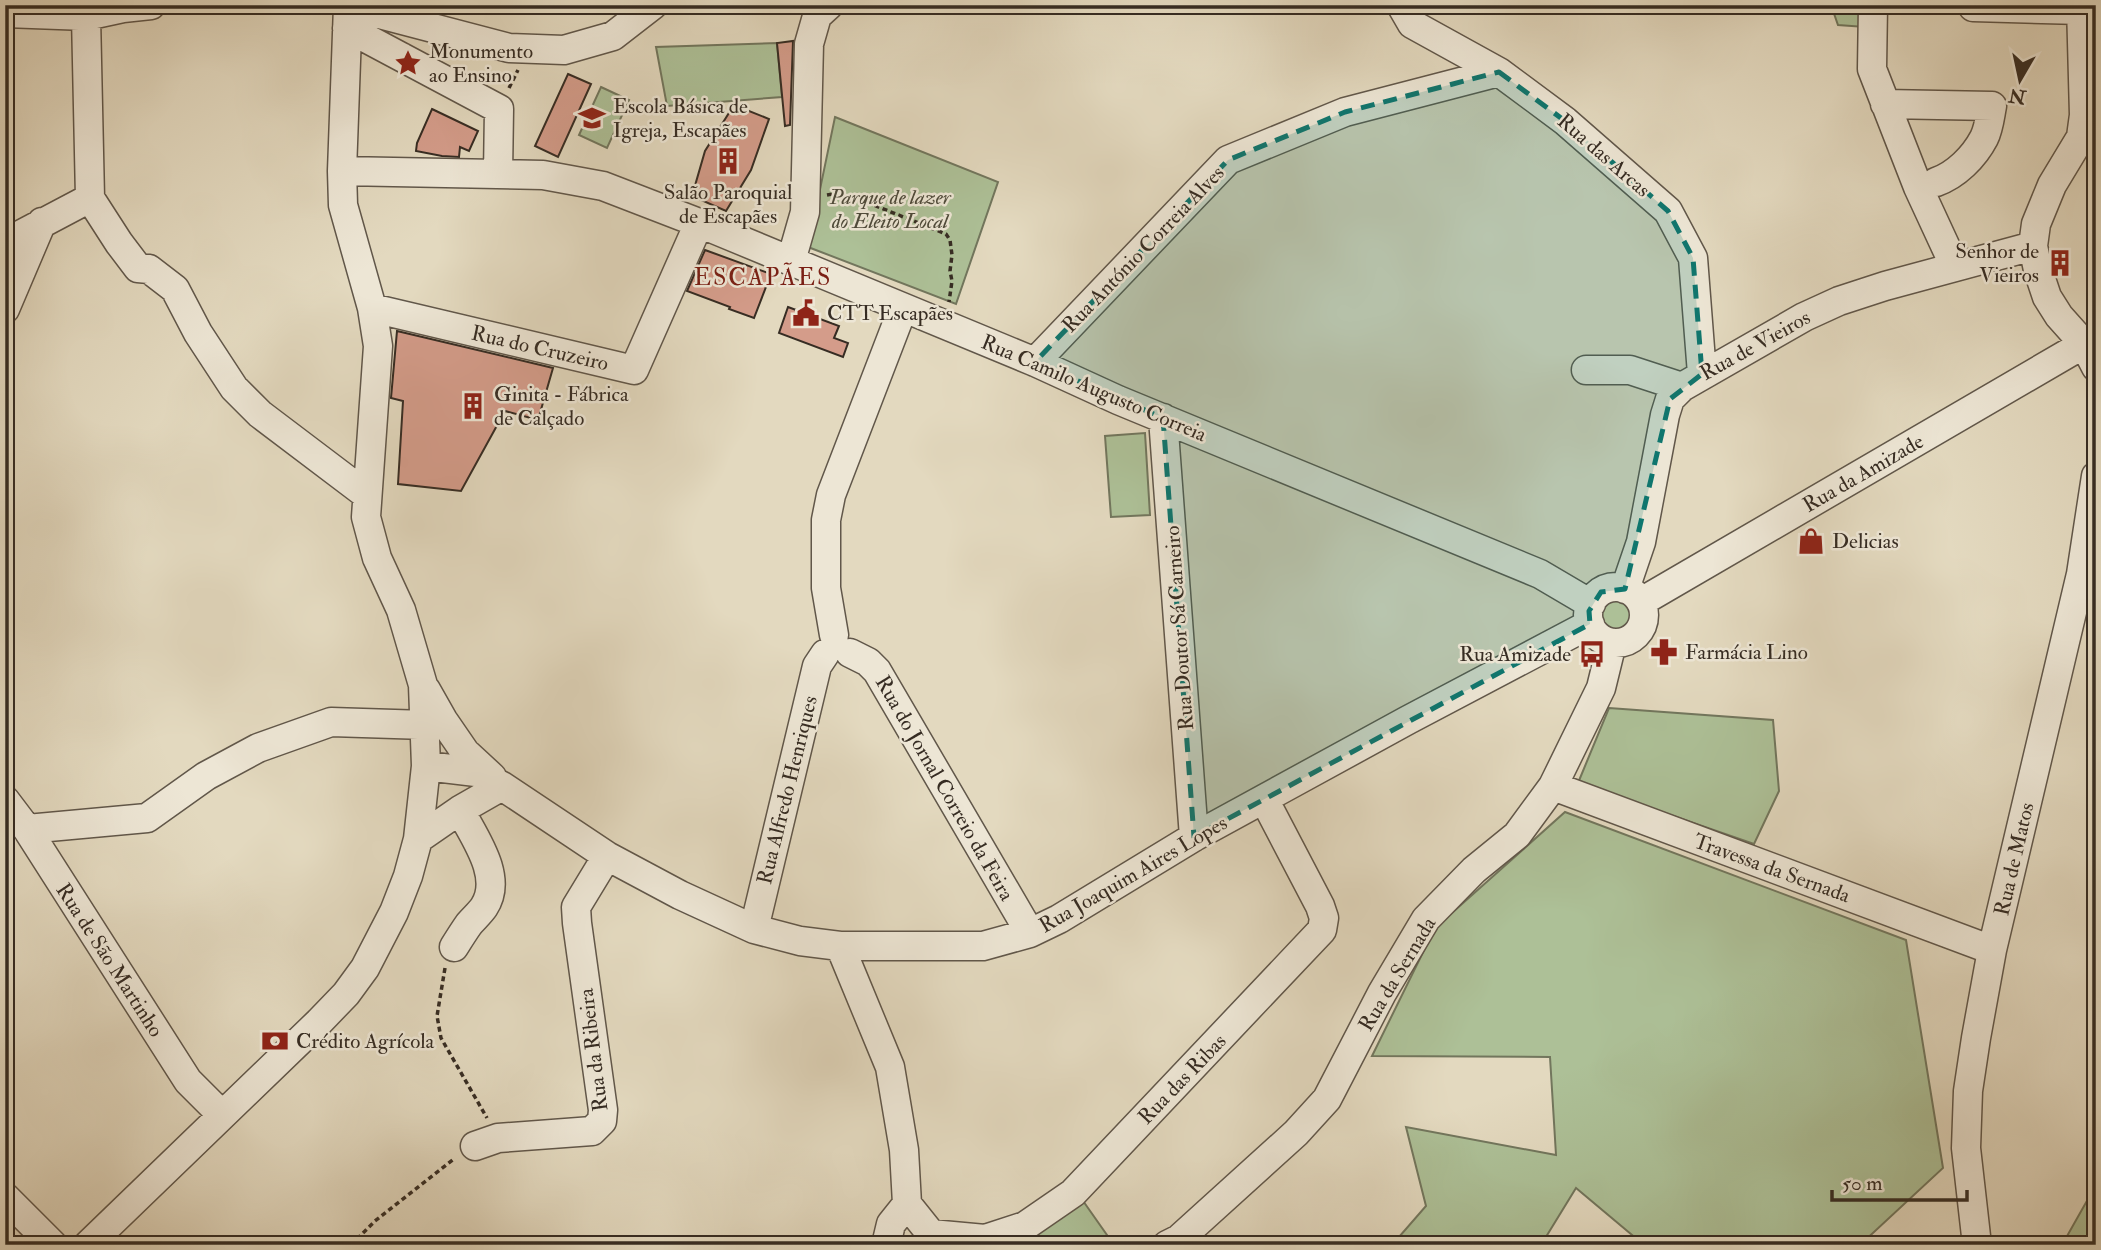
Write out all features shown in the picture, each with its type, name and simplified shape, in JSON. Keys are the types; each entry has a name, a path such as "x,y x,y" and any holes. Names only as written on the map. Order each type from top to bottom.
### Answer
{"street":[{"path":"353,11 509,48 564,50 613,36 653,5"},
{"path":"791,261 805,212 809,44 817,16 829,5"},
{"name":"Rua das Arcas","path":"1401,5 1412,24 1499,72 1565,121 1668,211 1693,258 1692,381"},
{"path":"1873,5 1872,69 1918,187 1955,267"},
{"path":"1973,5 1973,8 2081,8 2084,115 2088,134 2052,186 2036,224 2033,246 2047,298 2059,316 2092,351"},
{"path":"5,13 86,16 132,6"},
{"path":"353,11 499,109 498,174"},
{"path":"88,1245 346,993 365,968 394,912 418,839 426,766 423,685 401,610 377,558 366,517 378,346 372,308 343,205 342,170 353,11"},
{"path":"86,16 90,198 138,268 149,269 176,289 198,333 234,388 260,414 368,495"},
{"name":"Rua António Correia Alves","path":"1035,362 1228,160 1345,112 1499,72"},
{"path":"1885,103 1992,106 1985,136 1970,158 1947,178 1936,182"},
{"name":"Rua Camilo Augusto Correia","path":"342,170 543,175 603,186 1035,362 1118,400 1540,574 1590,614"},
{"path":"5,243 90,198"},
{"path":"5,309 42,222"},
{"name":"Rua do Cruzeiro","path":"372,308 634,370 699,223"},
{"name":"Rua de Vieiros","path":"1633,596 1641,542 1670,399 1692,381 1804,317 1839,301 2033,246"},
{"path":"836,647 826,588 826,520 831,495 902,308"},
{"name":"Rua da Amizade","path":"1633,596 2092,351"},
{"path":"1587,370 1630,370 1692,381"},
{"name":"Rua Doutor Sá Carneiro","path":"1163,418 1194,837"},
{"name":"Rua de Matos","path":"1977,1245 1966,1148 1968,1091 1976,1038 1992,950 2081,574 2096,476"},
{"path":"1609,589 1633,596 1644,619 1636,635 1621,643 1612,643 1598,637 1590,614 1601,592 1609,589"},
{"name":"Rua Joaquim Aires Lopes","path":"502,786 607,856 680,895 754,929 800,941 840,946 983,946 1030,933 1059,919 1194,837 1590,614"},
{"name":"Rua da Sernada","path":"1167,1245 1179,1239 1198,1222 1296,1133 1327,1100 1382,993 1426,919 1474,870 1517,835 1553,786 1601,688 1612,643"},
{"name":"Rua Alfredo Henriques","path":"754,929 817,666 836,647"},
{"name":"Rua do Jornal Correio da Feira","path":"836,647 868,662 877,671 1030,933"},
{"path":"423,685 465,752 502,786"},
{"path":"26,829 148,818 206,776 258,748 331,722 426,725"},
{"path":"426,766 476,772 502,786"},
{"path":"418,839 460,810 502,786"},
{"name":"Travessa da Sernada","path":"1553,786 1992,950"},
{"name":"Rua das Ribas","path":"907,1204 931,1234 985,1239 1025,1226 1073,1193 1322,930 1324,918 1320,906 1264,799"},
{"name":"Rua de São Martinho","path":"5,800 188,1081 222,1115"},
{"path":"454,947 470,922 485,906 491,892 489,873 481,850 460,810"},
{"name":"Rua da Ribeira","path":"487,1142 592,1131 602,1121 603,1110 576,907 607,856"},
{"path":"840,946 890,1068 904,1150 907,1204 891,1224 886,1245"},
{"path":"5,1197 53,1245"}],"path":[{"path":"499,109 528,48"},
{"path":"806,190 827,195 838,193 848,199 856,198 946,234 950,240 952,255 952,281 950,299 940,324"},
{"path":"351,1245 408,1193 452,1160 487,1142 441,1038 437,1016 443,971 454,947"}],"highlighted area":[{"path":"1499,72 1565,121 1668,211 1693,258 1702,374 1670,399 1625,589 1601,592 1589,611 1590,624 1194,837 1163,418 1035,362 1228,160 1345,112"}],"green space":[{"path":"1831,5 1865,5 1865,27 1838,25"},
{"path":"777,43 782,97 667,106 656,47"},
{"path":"601,87 629,100 607,148 579,135"},
{"name":"Parque de lazer do Eleito Local","path":"835,117 998,182 956,304 808,247"},
{"path":"1145,433 1150,515 1111,517 1105,436"},
{"path":"1616,599 1628,604 1633,616 1628,628 1616,633 1604,628 1599,616 1604,604"},
{"path":"1609,708 1773,720 1779,791 1754,844 1578,783"},
{"path":"1565,812 1906,940 1943,1168 1860,1245 1644,1245 1576,1188 1541,1245 1392,1245 1426,1206 1406,1127 1556,1155 1550,1057 1372,1056 1435,928"},
{"path":"2096,1129 2096,1245 2062,1245 2088,1199"},
{"path":"1081,1198 1114,1245 1014,1245 1050,1225"}],"building":[{"path":"793,41 790,125 785,126 777,43"},
{"name":"Escola Básica de Igreja, Escapães","path":"568,74 591,84 558,157 535,146"},
{"name":"Salão Paroquial de Escapães","path":"734,105 769,119 751,170 726,211 692,196 705,151"},
{"path":"432,109 478,131 469,151 460,147 459,157 416,151"},
{"path":"705,250 771,274 754,318 687,291"},
{"path":"788,307 839,326 834,338 848,343 843,357 779,333"},
{"name":"Ginita - Fábrica de Calçado","path":"397,331 553,368 538,420 505,411 461,491 398,484 403,401 391,398"}],"waterway":[{"path":"1230,1245 1238,1242 1256,1245"}],"place":[{"name":"Monumento ao Ensino","path":"408,63"},
{"name":"Escola Básica de Igreja, Escapães","path":"592,118"},
{"name":"Salão Paroquial de Escapães","path":"728,161"},
{"name":"Senhor de Vieiros","path":"2060,263"},
{"name":"CTT Escapães","path":"806,313"},
{"name":"Ginita - Fábrica de Calçado","path":"473,406"},
{"name":"Delicias","path":"1811,541"},
{"name":"Farmácia Lino","path":"1664,652"},
{"name":"Rua Amizade","path":"1592,654"},
{"name":"Crédito Agrícola","path":"275,1041"}],"district":[{"name":"ESCAPÃES","path":"763,277"}]}
